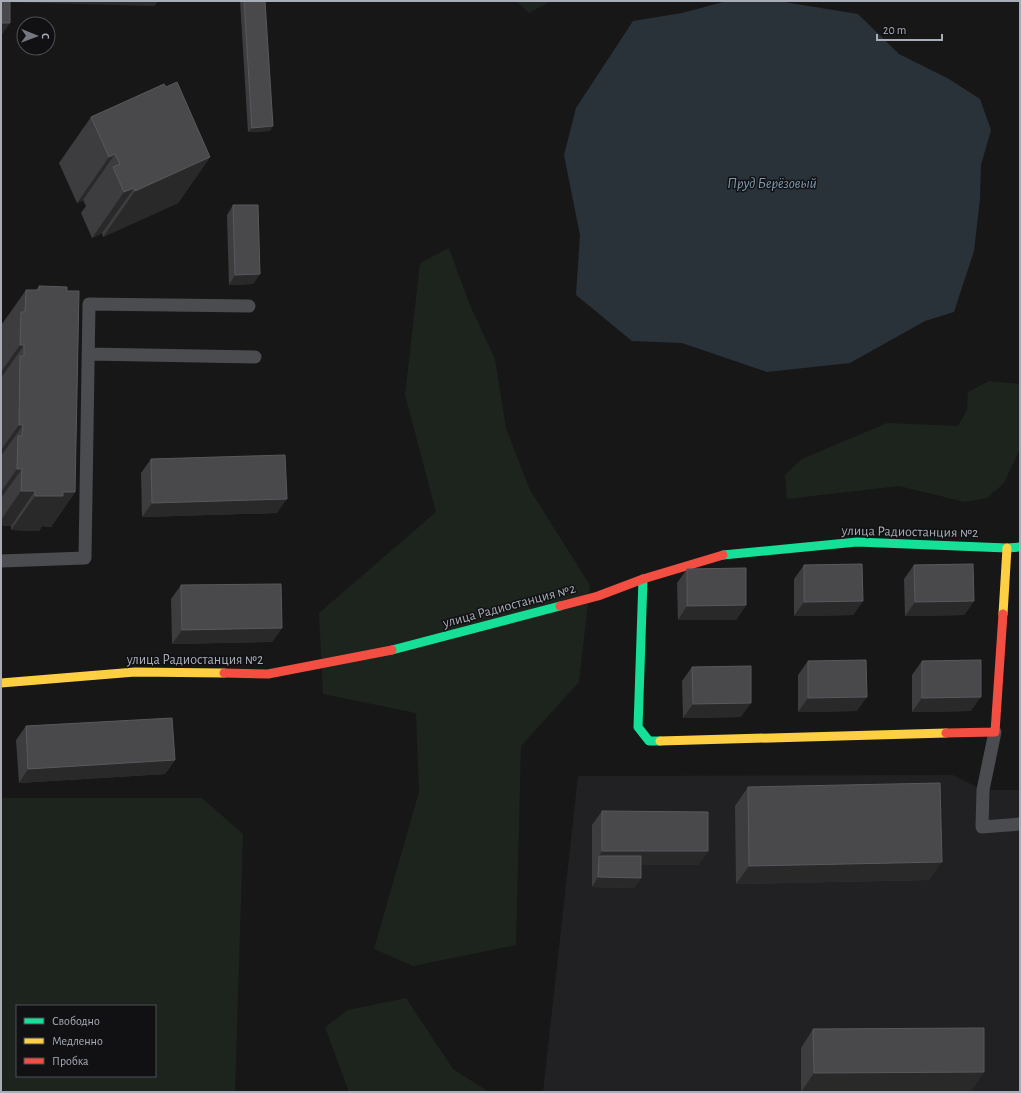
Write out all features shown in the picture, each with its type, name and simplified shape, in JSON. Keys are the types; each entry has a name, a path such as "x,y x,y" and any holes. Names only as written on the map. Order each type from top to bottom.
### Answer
{"street":[{"name":"улица Радиостанция №2","path":"1,683 135,672 268,674 402,648 598,596 643,579 725,554 857,542 1007,548 1020,547"},
{"path":"643,579 638,727 649,741 995,732 1007,548"}],"lane":[{"path":"1,561 85,558 90,304 249,306"},
{"path":"88,354 255,357"},
{"path":"995,732 983,790 982,827 1020,824"}],"shaded area":[{"path":"516,1 551,1 529,13"},
{"path":"449,248 469,303 495,359 506,428 530,490 590,585 579,682 521,746 516,945 413,966 374,949 419,792 416,713 323,694 319,613 436,512 405,395 420,263"},
{"path":"989,381 1020,384 1020,449 1004,483 987,498 965,502 899,486 787,499 785,475 802,459 887,423 958,426 967,410 968,392"},
{"path":"1020,761 1020,1092 543,1092 578,776 953,775 983,790 1019,790"},
{"path":"1,798 202,798 243,834 235,1092 1,1092"},
{"path":"406,998 453,1069 489,1092 349,1092 325,1027 348,1010"}],"water":[{"name":"Пруд Берёзовый","path":"727,1 784,2 858,14 899,54 949,79 980,99 991,130 981,165 980,199 974,251 954,312 925,321 850,363 767,372 682,343 632,341 576,295 580,235 564,155 576,108 633,21 682,13"}],"building":[{"path":"1,1 10,1 10,23 1,23"},
{"path":"244,1 265,1 273,126 252,128"},
{"path":"177,82 210,157 135,191 134,188 124,192 113,167 120,164 115,154 109,157 91,117 164,84 166,87"},
{"path":"233,205 258,205 260,274 235,275"},
{"path":"39,286 67,287 67,291 79,291 75,492 63,492 63,496 35,496 35,491 21,491 22,469 17,469 18,436 22,436 23,425 19,425 20,356 24,356 24,345 20,345 21,312 25,312 26,290 39,290"},
{"path":"285,455 287,499 152,503 151,459"},
{"path":"862,564 863,601 804,602 804,565"},
{"path":"973,564 974,601 915,602 914,565"},
{"path":"746,568 746,605 687,606 687,569"},
{"path":"281,584 282,628 182,630 181,585"},
{"path":"866,660 867,697 808,698 808,661"},
{"path":"981,660 981,697 922,698 922,661"},
{"path":"751,666 751,703 693,704 692,667"},
{"path":"172,718 175,760 28,769 26,726"},
{"path":"940,783 942,862 749,866 748,787"},
{"path":"602,811 708,812 708,851 602,851"},
{"path":"599,856 641,856 641,878 598,877"},
{"path":"984,1028 984,1072 814,1073 813,1029"}],"traffic: fast":[{"path":"723,555 857,542 1007,548 1020,547"},
{"path":"643,579 638,727 649,741 660,741"},
{"path":"392,650 560,606"}],"traffic: slow":[{"path":"1003,614 1007,548"},
{"path":"1,683 135,672 224,673"},
{"path":"660,741 946,733"}],"traffic: jam":[{"path":"560,606 598,596 643,579 723,555"},
{"path":"946,733 995,732 1003,614"},
{"path":"224,673 268,674 392,650"}]}
